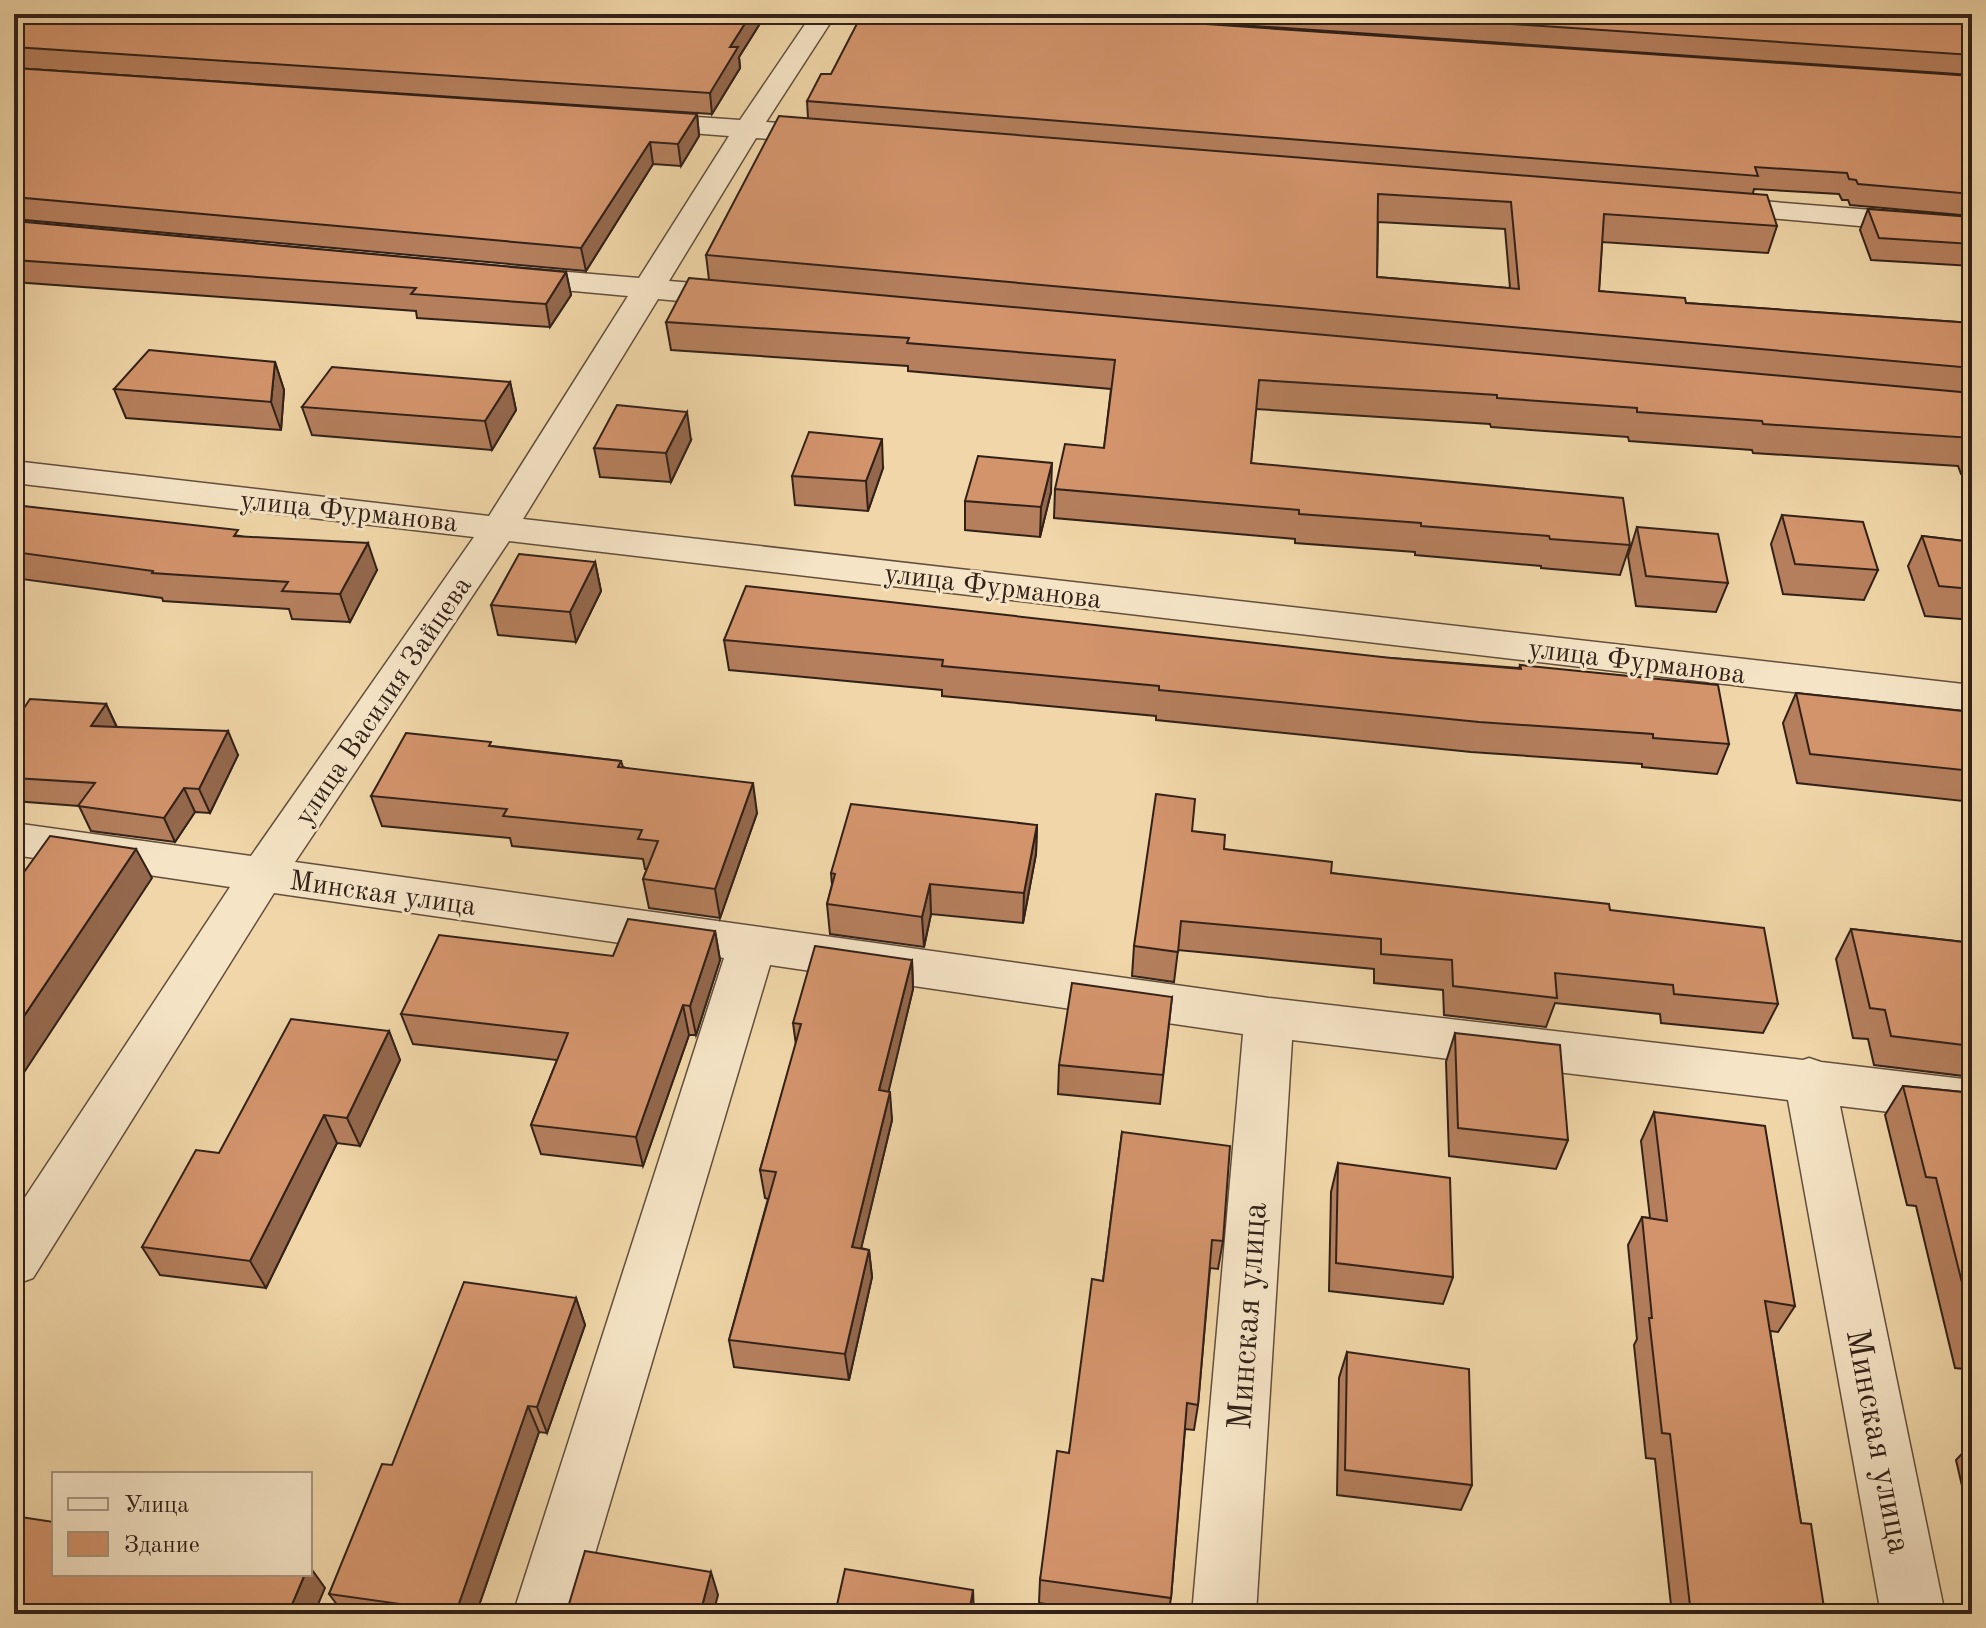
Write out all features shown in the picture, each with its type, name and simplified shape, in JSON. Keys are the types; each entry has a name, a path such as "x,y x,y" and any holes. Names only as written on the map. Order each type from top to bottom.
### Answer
{"street":[{"name":"улица Василия Зайцева","path":"14,1261 262,875 500,527 748,128 824,14"},
{"path":"620,119 859,137"},
{"path":"1686,204 1972,227"},
{"path":"474,273 774,300"},
{"name":"улица Фурманова","path":"14,472 1972,699"},
{"name":"Минская улица","path":"14,839 1269,1018 1809,1079 1972,1101"},
{"path":"545,1614 752,946"},
{"name":"Минская улица","path":"1224,1614 1269,1018"},
{"name":"Минская улица","path":"1809,1079 1913,1614"}],"building":[{"path":"14,14 751,14 730,47 738,47 710,93 14,47"},
{"path":"862,14 1058,14 1972,76 1972,194 1858,184 1856,180 1849,179 1847,173 1755,167 1758,176 807,101 821,74 831,74"},
{"path":"1364,14 1972,14 1972,55"},
{"path":"14,68 697,114 678,144 650,142 581,248 14,197"},
{"path":"779,116 1767,195 1777,226 1604,214 1599,291 1685,298 1686,303 1972,323 1972,368 706,255","holes":["1378,194 1511,202 1519,289 1377,277"]},
{"path":"1868,209 1972,217 1972,244 1879,238"},
{"path":"14,221 566,272 546,304 411,294 416,288 14,260"},
{"path":"689,278 1972,393 1972,438 1763,424 1762,421 1637,412 1637,408 1497,398 1497,395 1259,380 1251,463 1623,498 1630,545 1421,526 1421,523 1299,514 1299,510 1055,489 1065,444 1104,448 1115,360 907,343 909,338 666,322"},
{"path":"149,350 275,362 271,402 114,389"},
{"path":"332,367 510,382 485,421 302,407"},
{"path":"617,405 687,412 666,453 594,448"},
{"path":"809,432 882,439 866,481 792,476"},
{"path":"978,456 1052,463 1041,507 965,501"},
{"path":"14,505 238,530 234,536 368,543 340,594 282,591 288,582 152,573 14,552"},
{"path":"1782,515 1863,522 1878,570 1795,564"},
{"path":"1637,527 1718,534 1728,583 1646,576"},
{"path":"1922,536 1972,542 1972,589 1939,586"},
{"path":"519,554 595,562 570,612 491,605"},
{"path":"746,586 1391,658 1521,669 1520,665 1718,685 1729,744 1653,738 1653,734 1479,722 1159,690 1159,686 942,666 943,660 724,640"},
{"path":"1796,693 1972,712 1972,771 1810,754"},
{"path":"30,699 106,704 91,726 228,731 199,789 184,788 164,818 78,806 95,783 14,778 14,723"},
{"path":"406,733 621,761 618,767 753,783 715,889 643,879 658,841 638,839 642,830 503,816 507,809 371,796"},
{"path":"1156,794 1195,799 1192,831 1225,835 1224,849 1332,862 1331,873 1609,904 1610,910 1764,928 1778,1004 1674,994 1673,985 1555,973 1557,998 1453,986 1452,960 1381,954 1381,939 1181,921 1178,952 1134,946"},
{"path":"851,804 1037,825 1024,893 930,884 922,917 827,904 835,874 831,873"},
{"path":"50,836 136,849 14,1031 14,886"},
{"path":"628,919 715,931 690,1006 683,1005 636,1137 531,1125 568,1033 401,1014 439,935 613,956"},
{"path":"1851,929 1972,943 1972,1046 1891,1036 1885,1010 1870,1008"},
{"path":"815,946 912,960 879,1090 890,1092 852,1247 869,1250 845,1354 729,1340 776,1172 760,1170 801,1024 793,1023"},
{"path":"1072,983 1172,997 1163,1075 1059,1065"},
{"path":"291,1019 389,1031 347,1118 324,1115 250,1261 142,1247 196,1150 219,1153"},
{"path":"1455,1033 1560,1045 1568,1140 1458,1128"},
{"path":"1903,1086 1972,1093 1972,1323 1936,1178 1926,1177"},
{"path":"1654,1112 1765,1126 1795,1306 1765,1301 1801,1523 1811,1524 1825,1614 1691,1614 1670,1434 1662,1433 1649,1318 1652,1318 1642,1217 1667,1221"},
{"path":"1122,1132 1230,1146 1223,1241 1212,1240 1198,1405 1187,1403 1171,1598 1040,1580 1057,1451 1069,1453 1092,1279 1103,1281"},
{"path":"1338,1163 1450,1178 1453,1277 1336,1263"},
{"path":"464,1282 576,1298 537,1407 528,1406 456,1612 329,1594 382,1464 392,1465"},
{"path":"1347,1352 1469,1369 1472,1485 1345,1470"},
{"path":"14,1516 52,1522 52,1576 304,1576 288,1614 14,1614"},
{"path":"585,1551 711,1572 700,1614 566,1614"},
{"path":"845,1569 973,1590 969,1614 835,1614"}]}
